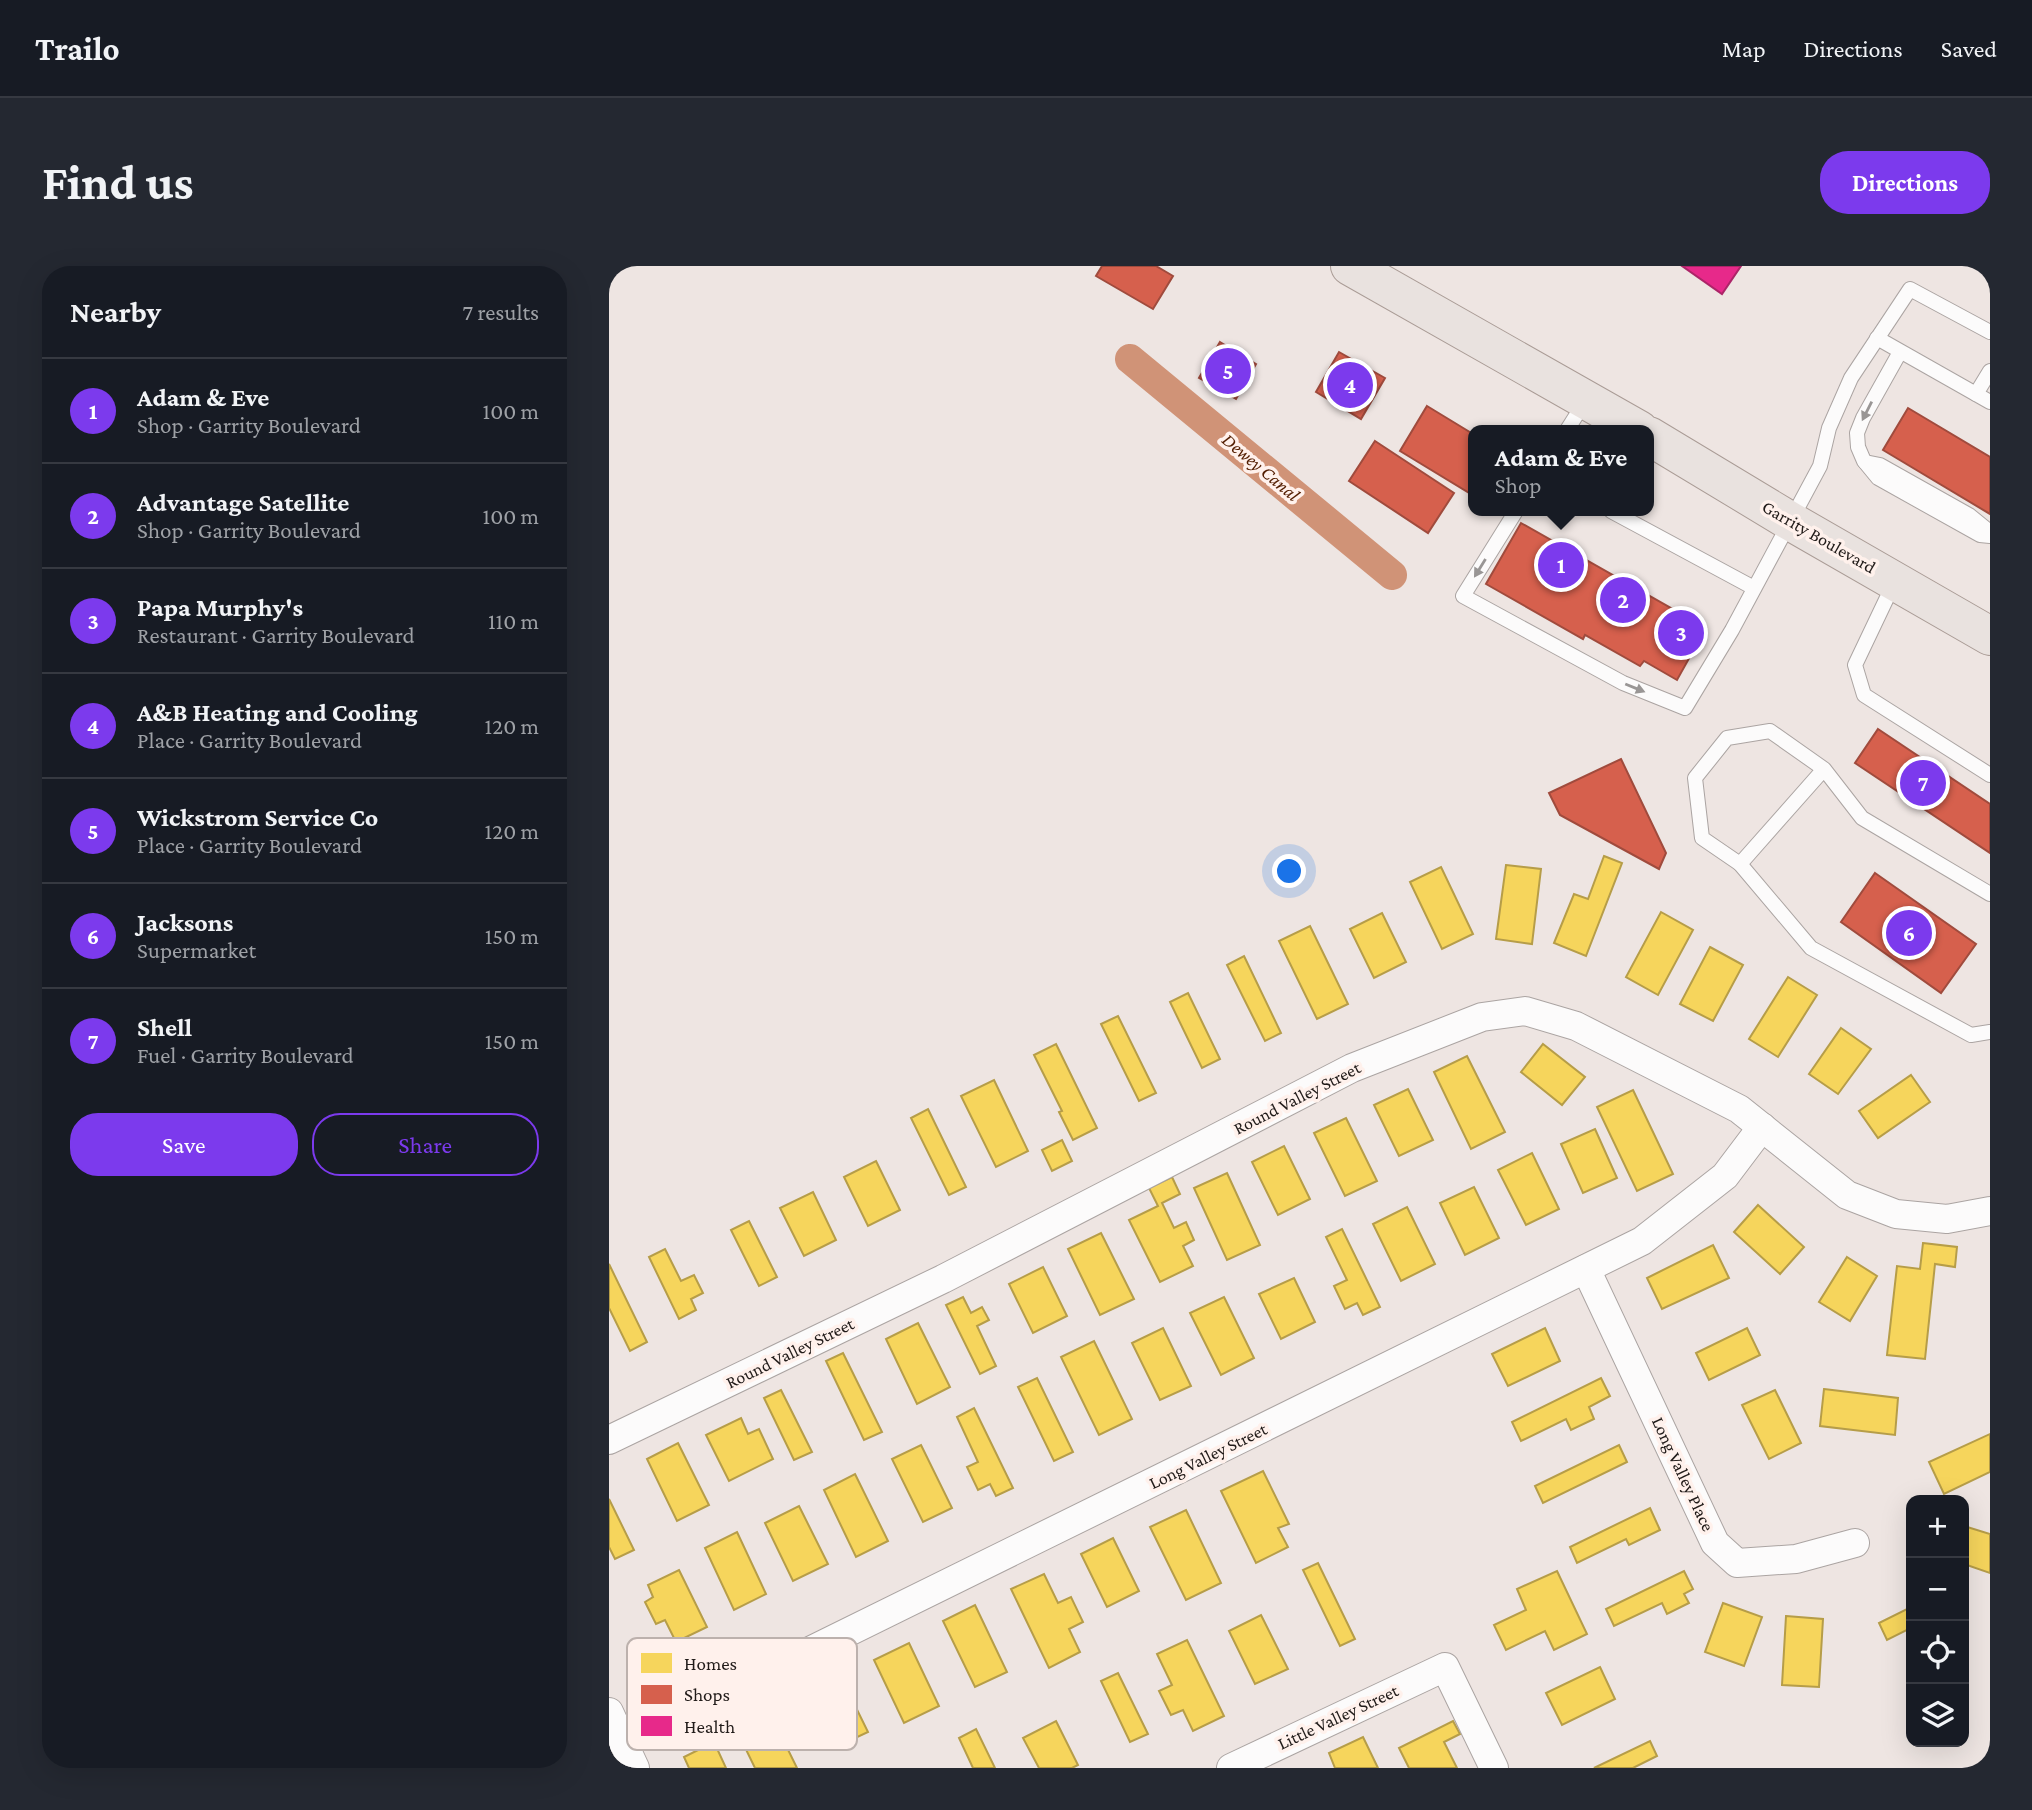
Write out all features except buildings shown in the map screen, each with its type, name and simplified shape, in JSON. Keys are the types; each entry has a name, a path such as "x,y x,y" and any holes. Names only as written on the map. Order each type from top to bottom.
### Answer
{"main road":[{"path":"1350,266 1576,415 1618,425"},
{"name":"Garrity Boulevard","path":"1654,439 1990,636"}],"street":[{"name":"Round Valley Street","path":"609,1440 943,1279 1353,1068 1482,1017 1525,1010 1576,1026 1739,1109 1847,1195 1896,1214 1947,1219 1990,1211"},
{"name":"Long Valley Street","path":"857,1639 1642,1241 1725,1176 1762,1127"},
{"name":"Long Valley Place","path":"1586,1269 1715,1544 1737,1563 1796,1559 1855,1543"},
{"name":"Little Valley Street","path":"1231,1768 1445,1667 1494,1768"},
{"path":"609,1712 629,1755"}],"lane":[{"path":"1513,516 1462,596 1623,682 1685,708 1732,630 1820,466 1829,428 1851,378 1910,289 1990,332"},
{"path":"1877,338 1990,402"},
{"path":"1900,352 1857,433 1858,447 1865,462 1878,478 1980,535 1990,534"},
{"path":"1976,394 1990,371"},
{"path":"1620,516 1754,588"},
{"path":"1895,582 1855,666 1864,695 1990,775"},
{"path":"1990,894 1861,818 1824,769 1770,732 1727,738 1695,778 1702,838 1739,864 1811,947 1971,1035 1990,1032"},
{"path":"1739,864 1824,769"}],"waterway":[{"name":"Dewey Canal","path":"1130,359 1392,575"}],"place":[{"name":"Wickstrom Service Co","path":"1228,371"},
{"name":"A&B Heating and Cooling","path":"1350,385"},
{"name":"Adam & Eve","path":"1561,565"},
{"name":"Advantage Satellite","path":"1623,600"},
{"name":"Papa Murphy's","path":"1681,633"},
{"name":"Shell","path":"1923,783"},
{"name":"Jacksons","path":"1909,933"}]}
